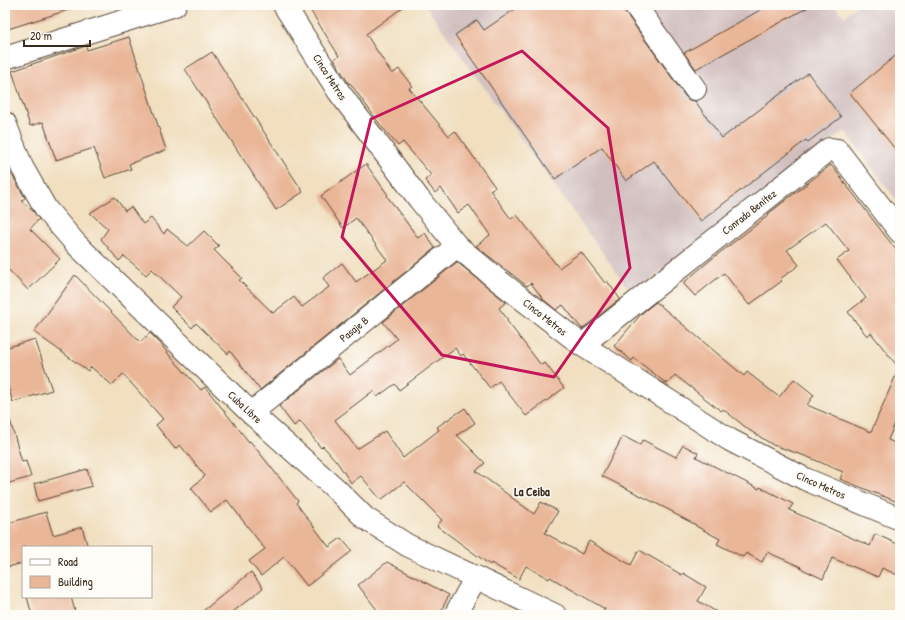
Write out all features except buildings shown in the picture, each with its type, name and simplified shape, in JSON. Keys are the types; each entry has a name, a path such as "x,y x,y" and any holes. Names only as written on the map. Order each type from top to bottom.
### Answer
{"street":[{"path":"5,58 175,5"},
{"name":"Cinco Metros","path":"284,5 339,92 419,199 457,246 499,281 582,345 730,440 805,479 900,519"},
{"path":"635,5 695,89"},
{"name":"Cuba Libre","path":"5,123 22,167 46,209 76,244 251,413 336,489 365,518 407,545 555,615"},
{"name":"Conrado Benítez","path":"582,345 829,149 837,150 900,232"},
{"name":"Pasaje B","path":"251,413 457,246"},
{"path":"455,615 476,577"}],"highlighted area":[{"path":"522,51 608,128 630,268 554,377 442,355 342,237 371,119"}],"shaded area":[{"path":"425,5 834,5 844,17 857,5 900,5 900,205 845,131 818,150 632,294"}],"district":[{"name":"La Ceiba","path":"532,492"}]}
